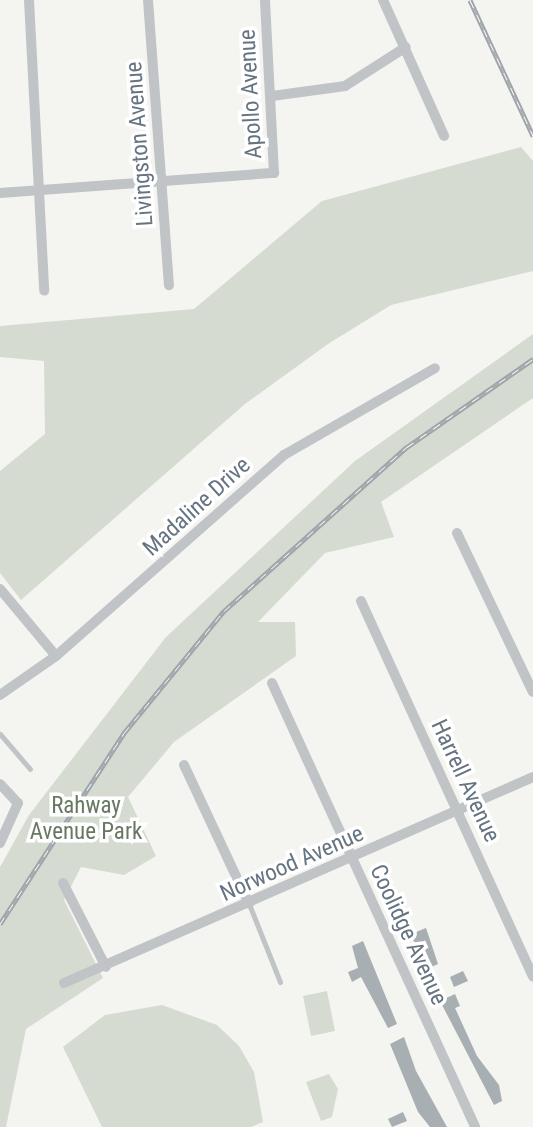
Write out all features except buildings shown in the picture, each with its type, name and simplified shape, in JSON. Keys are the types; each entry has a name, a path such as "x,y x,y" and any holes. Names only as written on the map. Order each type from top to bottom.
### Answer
{"street":[{"path":"29,0 44,291"},
{"name":"Livingston Avenue","path":"148,0 169,285"},
{"name":"Apollo Avenue","path":"163,183 262,177 275,166 265,0"},
{"path":"383,0 444,136"},
{"path":"272,96 345,86 406,47"},
{"path":"0,193 163,183"},
{"name":"Madaline Drive","path":"0,695 56,656 284,455 435,368"},
{"path":"457,533 533,692"},
{"path":"0,590 56,656"},
{"name":"Harrell Avenue","path":"361,601 533,977"},
{"name":"Coolidge Avenue","path":"272,683 475,1127"},
{"path":"184,765 249,904"},
{"name":"Norwood Avenue","path":"64,984 533,777"},
{"path":"0,784 18,803 0,843"},
{"path":"63,883 106,967"}],"lane":[{"path":"0,734 30,769"},
{"path":"249,904 280,982"}],"green space":[{"path":"521,147 533,161 533,271 391,305 328,344 245,404 21,600 0,573 0,471 45,434 44,361 0,357 0,326 194,309 322,201"},
{"name":"Rahway Avenue Park","path":"533,334 533,398 381,502 394,537 325,553 258,622 295,622 296,656 174,742 128,797 156,856 124,875 81,867 64,900 103,978 26,1029 6,1127 0,1127 0,867 29,815 166,637 355,461"},
{"path":"327,991 335,1031 311,1036 303,996"},
{"path":"162,1005 217,1025 239,1046 254,1072 263,1122 251,1127 102,1127 63,1047 105,1015"},
{"path":"329,1074 338,1089 332,1117 321,1121 306,1082"}],"railway":[{"path":"470,0 533,136"},
{"path":"0,924 124,733 224,611 407,447 533,359"}]}
